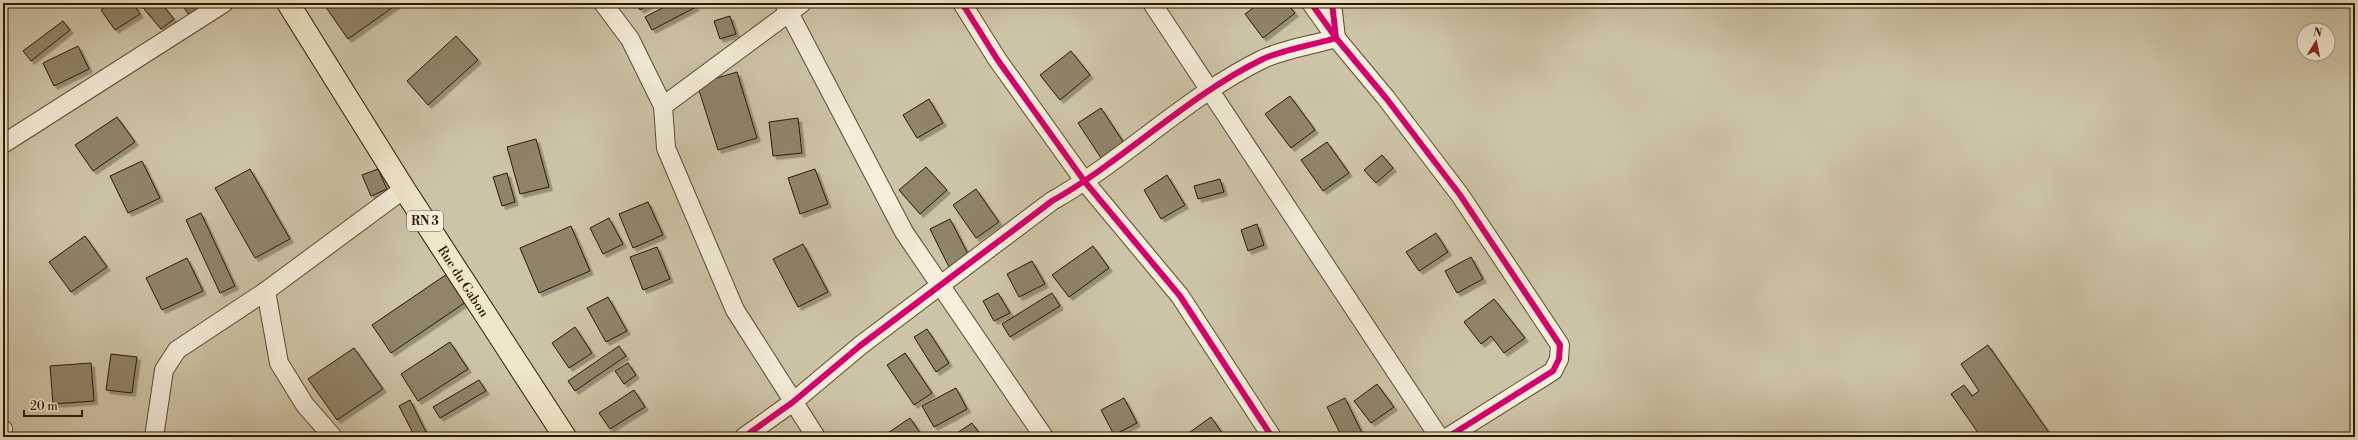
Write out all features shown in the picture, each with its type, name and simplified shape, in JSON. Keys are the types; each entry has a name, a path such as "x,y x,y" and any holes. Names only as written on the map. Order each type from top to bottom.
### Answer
{"highway":[{"name":"Rue du Gabon","path":"288,3 404,189 565,437"}],"street":[{"path":"3,144 224,3"},
{"path":"603,3 630,40 663,106 666,148 732,303 816,437"},
{"path":"962,3 997,59 1085,182 1180,296 1272,437"},
{"path":"1152,3 1439,437"},
{"path":"1311,3 1336,38 1386,98 1460,195 1560,345 1559,359 1553,371 1448,437"},
{"path":"1332,3 1336,38"},
{"path":"663,106 792,6 904,232 1044,437"},
{"path":"744,437 793,402 861,345 1052,201 1085,182 1210,90 1264,59 1336,38"},
{"path":"154,437 164,370 177,350 266,291 404,189"},
{"path":"266,291 279,363 305,405 333,437"},
{"path":"3,429 3,437"}],"shaded area":[{"path":"3,3 2355,3 2355,437 3,437"}],"building":[{"path":"111,3 133,3 140,14 115,30 101,10"},
{"path":"139,3 161,3 174,19 161,29"},
{"path":"181,3 207,3 189,15"},
{"path":"323,3 399,3 348,39"},
{"path":"636,3 652,3 640,10"},
{"path":"672,3 694,3 696,7 652,30 645,17"},
{"path":"1260,3 1287,3 1295,13 1263,38 1245,14"},
{"path":"730,16 736,34 720,39 714,21"},
{"path":"63,21 70,30 31,61 23,51"},
{"path":"456,36 478,60 428,105 407,81"},
{"path":"78,46 89,69 54,86 43,63"},
{"path":"1071,51 1090,75 1060,100 1040,75"},
{"path":"737,72 757,138 718,150 697,84"},
{"path":"1290,96 1315,130 1291,148 1265,114"},
{"path":"929,99 943,123 917,138 903,115"},
{"path":"1101,108 1124,143 1101,158 1078,123"},
{"path":"117,117 135,142 93,171 75,145"},
{"path":"798,118 802,153 773,156 769,122"},
{"path":"536,139 549,187 520,194 507,147"},
{"path":"1327,142 1349,173 1323,191 1301,160"},
{"path":"1382,155 1393,168 1376,183 1364,170"},
{"path":"142,161 160,198 128,213 110,176"},
{"path":"926,167 947,190 920,214 899,190"},
{"path":"250,169 290,239 255,258 215,188"},
{"path":"378,169 387,189 371,196 362,175"},
{"path":"815,169 828,204 800,214 788,178"},
{"path":"507,173 515,202 502,206 493,177"},
{"path":"1167,175 1185,205 1161,219 1144,190"},
{"path":"1220,179 1224,192 1198,199 1194,186"},
{"path":"976,189 999,222 976,238 953,205"},
{"path":"648,202 663,235 633,248 619,214"},
{"path":"201,213 235,286 220,293 186,220"},
{"path":"609,218 623,244 603,254 590,228"},
{"path":"950,219 970,258 949,267 930,229"},
{"path":"1257,224 1264,245 1248,251 1241,230"},
{"path":"571,226 590,271 539,293 520,248"},
{"path":"1436,233 1448,252 1419,271 1406,252"},
{"path":"85,236 107,267 71,292 49,262"},
{"path":"803,244 828,292 798,307 773,259"},
{"path":"1093,246 1109,268 1069,297 1052,275"},
{"path":"657,247 670,279 643,290 630,257"},
{"path":"1471,257 1483,279 1457,293 1445,271"},
{"path":"187,258 203,291 162,310 146,278"},
{"path":"1032,261 1045,284 1019,297 1007,274"},
{"path":"450,272 469,300 391,353 372,325"},
{"path":"998,293 1010,313 994,321 983,301"},
{"path":"1052,293 1060,306 1010,337 1002,324"},
{"path":"608,297 627,331 606,342 587,308"},
{"path":"1494,299 1525,338 1504,353 1491,336 1481,344 1464,322"},
{"path":"575,327 592,353 569,368 552,343"},
{"path":"927,329 949,363 936,372 914,337"},
{"path":"450,342 468,369 418,401 401,374"},
{"path":"1988,345 2052,437 1981,437 1951,394 1964,385 1972,396 1979,391 1961,364"},
{"path":"619,346 626,356 575,391 568,381"},
{"path":"354,348 383,389 337,420 308,379"},
{"path":"905,353 932,393 914,405 887,365"},
{"path":"111,354 137,357 132,393 106,390"},
{"path":"91,363 94,401 53,404 50,366"},
{"path":"628,363 636,375 624,384 615,371"},
{"path":"479,380 486,391 440,418 433,407"},
{"path":"1377,384 1394,407 1371,423 1354,401"},
{"path":"956,388 967,409 934,427 922,406"},
{"path":"634,390 645,407 610,429 599,413"},
{"path":"1124,398 1137,423 1114,435 1101,410"},
{"path":"1345,398 1364,437 1342,437 1327,407"},
{"path":"410,400 428,436 415,437 399,406"},
{"path":"1211,417 1225,437 1183,437"},
{"path":"910,418 923,437 882,437"},
{"path":"972,423 982,437 951,437"}],"cycle path":[{"path":"962,3 997,59 1085,182 1180,296 1272,437"},
{"path":"1311,3 1336,38 1386,98 1460,195 1560,345 1559,359 1553,371 1448,437"},
{"path":"744,437 793,402 861,345 1052,201 1106,166 1208,91 1263,59 1336,38 1332,3"}]}
